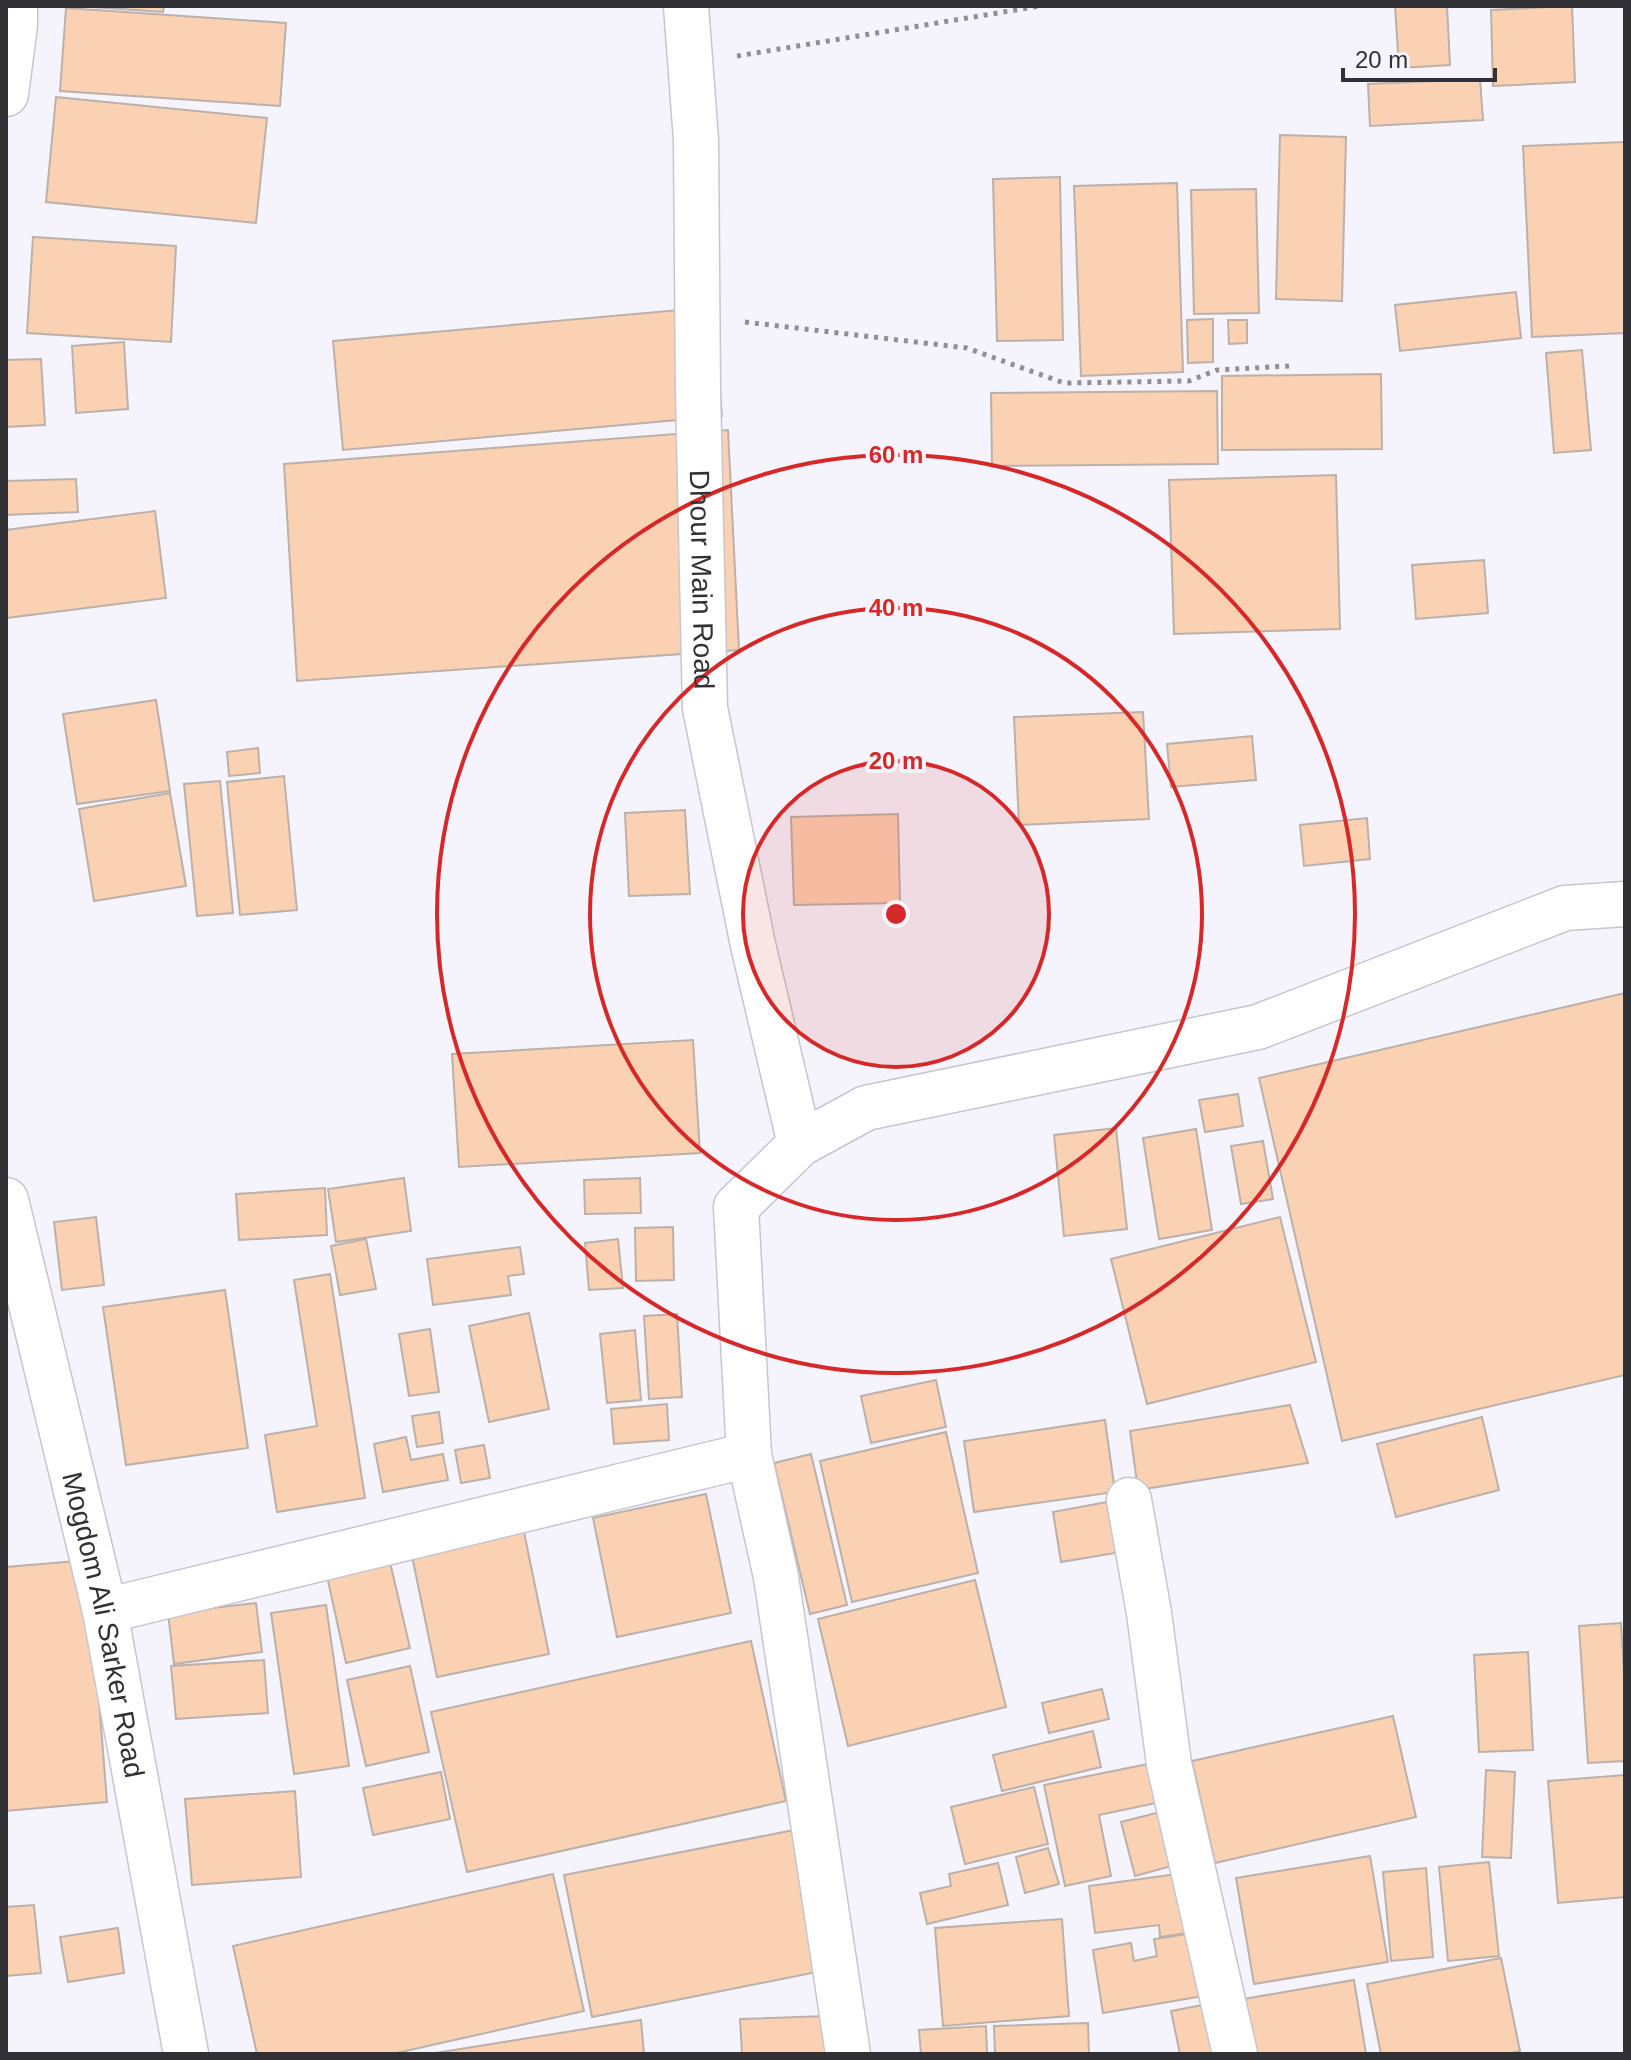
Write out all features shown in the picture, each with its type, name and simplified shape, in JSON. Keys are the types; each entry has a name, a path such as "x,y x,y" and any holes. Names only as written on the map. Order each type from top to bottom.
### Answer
{"street":[{"path":"6,94 15,6"},
{"name":"Dhour Main Road","path":"686,6 696,140 705,708 753,945 800,1144"},
{"path":"848,2054 776,1577 749,1455 736,1207 800,1144 866,1108 1258,1027 1565,908 1625,904"},
{"name":"Mogdom Ali Sarker Road","path":"6,1200 105,1611 186,2054"},
{"path":"105,1611 749,1455"},
{"path":"1129,1500 1149,1613 1169,1764 1235,2054"}],"path":[{"path":"690,63 1040,6"},
{"path":"697,316 967,348 1064,383 1189,381 1217,370 1289,366"}],"building":[{"path":"77,6 164,6 163,12"},
{"path":"1395,6 1447,6 1450,65 1399,68"},
{"path":"1572,6 1575,82 1493,86 1491,10"},
{"path":"66,8 286,23 280,106 60,91"},
{"path":"1480,79 1483,120 1370,126 1368,84"},
{"path":"56,97 267,118 256,223 46,202"},
{"path":"1280,135 1346,137 1342,301 1276,299"},
{"path":"1625,142 1625,333 1532,337 1523,146"},
{"path":"1060,177 1063,340 997,341 993,179"},
{"path":"1177,183 1183,372 1081,376 1074,186"},
{"path":"1256,189 1259,313 1194,314 1191,190"},
{"path":"33,237 176,246 171,342 27,333"},
{"path":"1516,292 1521,338 1400,351 1395,305"},
{"path":"713,307 722,416 343,450 333,341"},
{"path":"1213,319 1213,362 1188,363 1187,320"},
{"path":"1228,320 1247,320 1247,343 1229,344"},
{"path":"124,342 128,409 76,413 72,346"},
{"path":"1582,350 1591,450 1554,453 1546,353"},
{"path":"41,359 45,425 6,427 6,360"},
{"path":"1381,374 1382,449 1222,450 1222,376"},
{"path":"1217,391 1218,464 992,466 991,393"},
{"path":"728,430 739,650 297,681 284,464"},
{"path":"1336,475 1340,629 1174,634 1169,480"},
{"path":"76,479 78,512 6,515 6,481"},
{"path":"155,511 166,598 6,618 6,530"},
{"path":"1484,560 1488,613 1416,619 1412,565"},
{"path":"156,700 170,791 77,804 63,714"},
{"path":"1143,712 1149,819 1019,825 1014,717"},
{"path":"1252,736 1256,780 1171,787 1167,744"},
{"path":"258,748 260,773 229,776 227,752"},
{"path":"284,776 297,910 240,915 227,782"},
{"path":"220,781 233,913 197,916 184,784"},
{"path":"170,793 186,886 94,901 79,809"},
{"path":"685,810 690,894 629,896 625,813"},
{"path":"898,814 900,903 794,905 791,817"},
{"path":"1367,818 1370,859 1304,866 1300,825"},
{"path":"1625,993 1625,1375 1342,1441 1259,1078"},
{"path":"693,1040 700,1153 459,1167 452,1054"},
{"path":"1238,1094 1243,1126 1205,1132 1199,1100"},
{"path":"1116,1128 1127,1229 1064,1236 1054,1135"},
{"path":"1196,1129 1212,1230 1159,1239 1143,1138"},
{"path":"1263,1141 1273,1199 1241,1204 1231,1146"},
{"path":"404,1178 411,1231 336,1242 328,1189"},
{"path":"640,1178 641,1213 585,1214 584,1180"},
{"path":"325,1188 327,1235 239,1240 236,1194"},
{"path":"96,1217 104,1285 62,1290 54,1222"},
{"path":"1280,1217 1316,1362 1147,1404 1111,1259"},
{"path":"673,1227 674,1280 636,1281 635,1228"},
{"path":"366,1239 376,1289 340,1295 331,1246"},
{"path":"618,1239 623,1288 589,1290 585,1243"},
{"path":"520,1247 524,1274 508,1276 511,1295 433,1305 427,1259"},
{"path":"330,1274 365,1498 277,1512 265,1435 317,1426 294,1280"},
{"path":"225,1290 248,1448 126,1465 103,1307"},
{"path":"529,1313 549,1409 489,1422 469,1326"},
{"path":"677,1314 682,1397 649,1399 644,1316"},
{"path":"430,1329 439,1392 409,1396 399,1334"},
{"path":"635,1330 641,1400 607,1403 600,1334"},
{"path":"936,1380 946,1427 871,1443 861,1396"},
{"path":"667,1404 669,1440 614,1444 611,1409"},
{"path":"1290,1405 1308,1463 1138,1490 1130,1431"},
{"path":"439,1412 443,1443 417,1447 412,1416"},
{"path":"1482,1417 1499,1490 1396,1517 1377,1444"},
{"path":"1105,1420 1115,1492 974,1512 964,1441"},
{"path":"946,1432 978,1573 852,1602 820,1461"},
{"path":"406,1437 411,1460 443,1454 448,1480 383,1492 374,1444"},
{"path":"484,1445 490,1478 461,1483 455,1450"},
{"path":"811,1454 847,1605 810,1614 774,1463"},
{"path":"706,1494 731,1613 617,1637 593,1518"},
{"path":"1123,1499 1133,1550 1061,1562 1053,1512"},
{"path":"524,1532 549,1654 437,1677 412,1556"},
{"path":"88,1560 107,1802 6,1811 6,1567"},
{"path":"390,1562 410,1648 346,1663 327,1576"},
{"path":"975,1580 1006,1707 848,1746 818,1619"},
{"path":"256,1603 262,1652 174,1664 168,1613"},
{"path":"326,1605 349,1766 294,1774 271,1613"},
{"path":"1621,1623 1625,1761 1588,1763 1579,1626"},
{"path":"751,1641 786,1801 467,1872 431,1712"},
{"path":"1528,1652 1533,1750 1479,1752 1474,1655"},
{"path":"264,1660 268,1713 176,1719 171,1666"},
{"path":"410,1666 429,1752 366,1766 347,1680"},
{"path":"1102,1689 1109,1719 1049,1733 1042,1703"},
{"path":"1393,1716 1416,1817 1215,1863 1192,1761"},
{"path":"1093,1731 1101,1767 1002,1791 993,1755"},
{"path":"1153,1763 1161,1802 1099,1815 1111,1876 1065,1886 1044,1785"},
{"path":"1486,1770 1515,1772 1511,1858 1482,1857"},
{"path":"441,1772 450,1819 373,1835 363,1788"},
{"path":"1625,1775 1625,1897 1558,1903 1548,1781"},
{"path":"1034,1787 1048,1844 965,1864 951,1807"},
{"path":"295,1791 301,1877 192,1885 185,1799"},
{"path":"1168,1810 1182,1863 1135,1876 1121,1822"},
{"path":"794,1830 822,1971 592,2017 564,1875"},
{"path":"1048,1848 1059,1884 1025,1893 1016,1857"},
{"path":"1370,1856 1388,1962 1254,1984 1236,1878"},
{"path":"1489,1862 1499,1956 1448,1961 1439,1867"},
{"path":"998,1863 1008,1905 927,1924 920,1893 951,1886 949,1874"},
{"path":"1426,1868 1433,1957 1391,1961 1383,1872"},
{"path":"1185,1873 1193,1932 1160,1937 1159,1925 1095,1933 1089,1886"},
{"path":"553,1874 584,2011 392,2054 257,2054 233,1946"},
{"path":"34,1905 41,1973 6,1976 6,1907"},
{"path":"1062,1919 1069,2016 943,2026 935,1928"},
{"path":"118,1928 124,1973 68,1982 60,1937"},
{"path":"1194,1933 1204,1996 1103,2013 1093,1950 1131,1943 1134,1961 1157,1956 1154,1939"},
{"path":"1501,1958 1520,2051 1507,2054 1381,2054 1367,1984"},
{"path":"1354,1980 1366,2054 1248,2054 1238,2000"},
{"path":"1213,2003 1224,2054 1180,2054 1171,2011"},
{"path":"827,2016 829,2054 742,2054 740,2019"},
{"path":"641,2020 644,2054 429,2054"},
{"path":"1088,2023 1089,2054 995,2054 994,2026"},
{"path":"986,2026 987,2054 921,2054 919,2030"}]}
